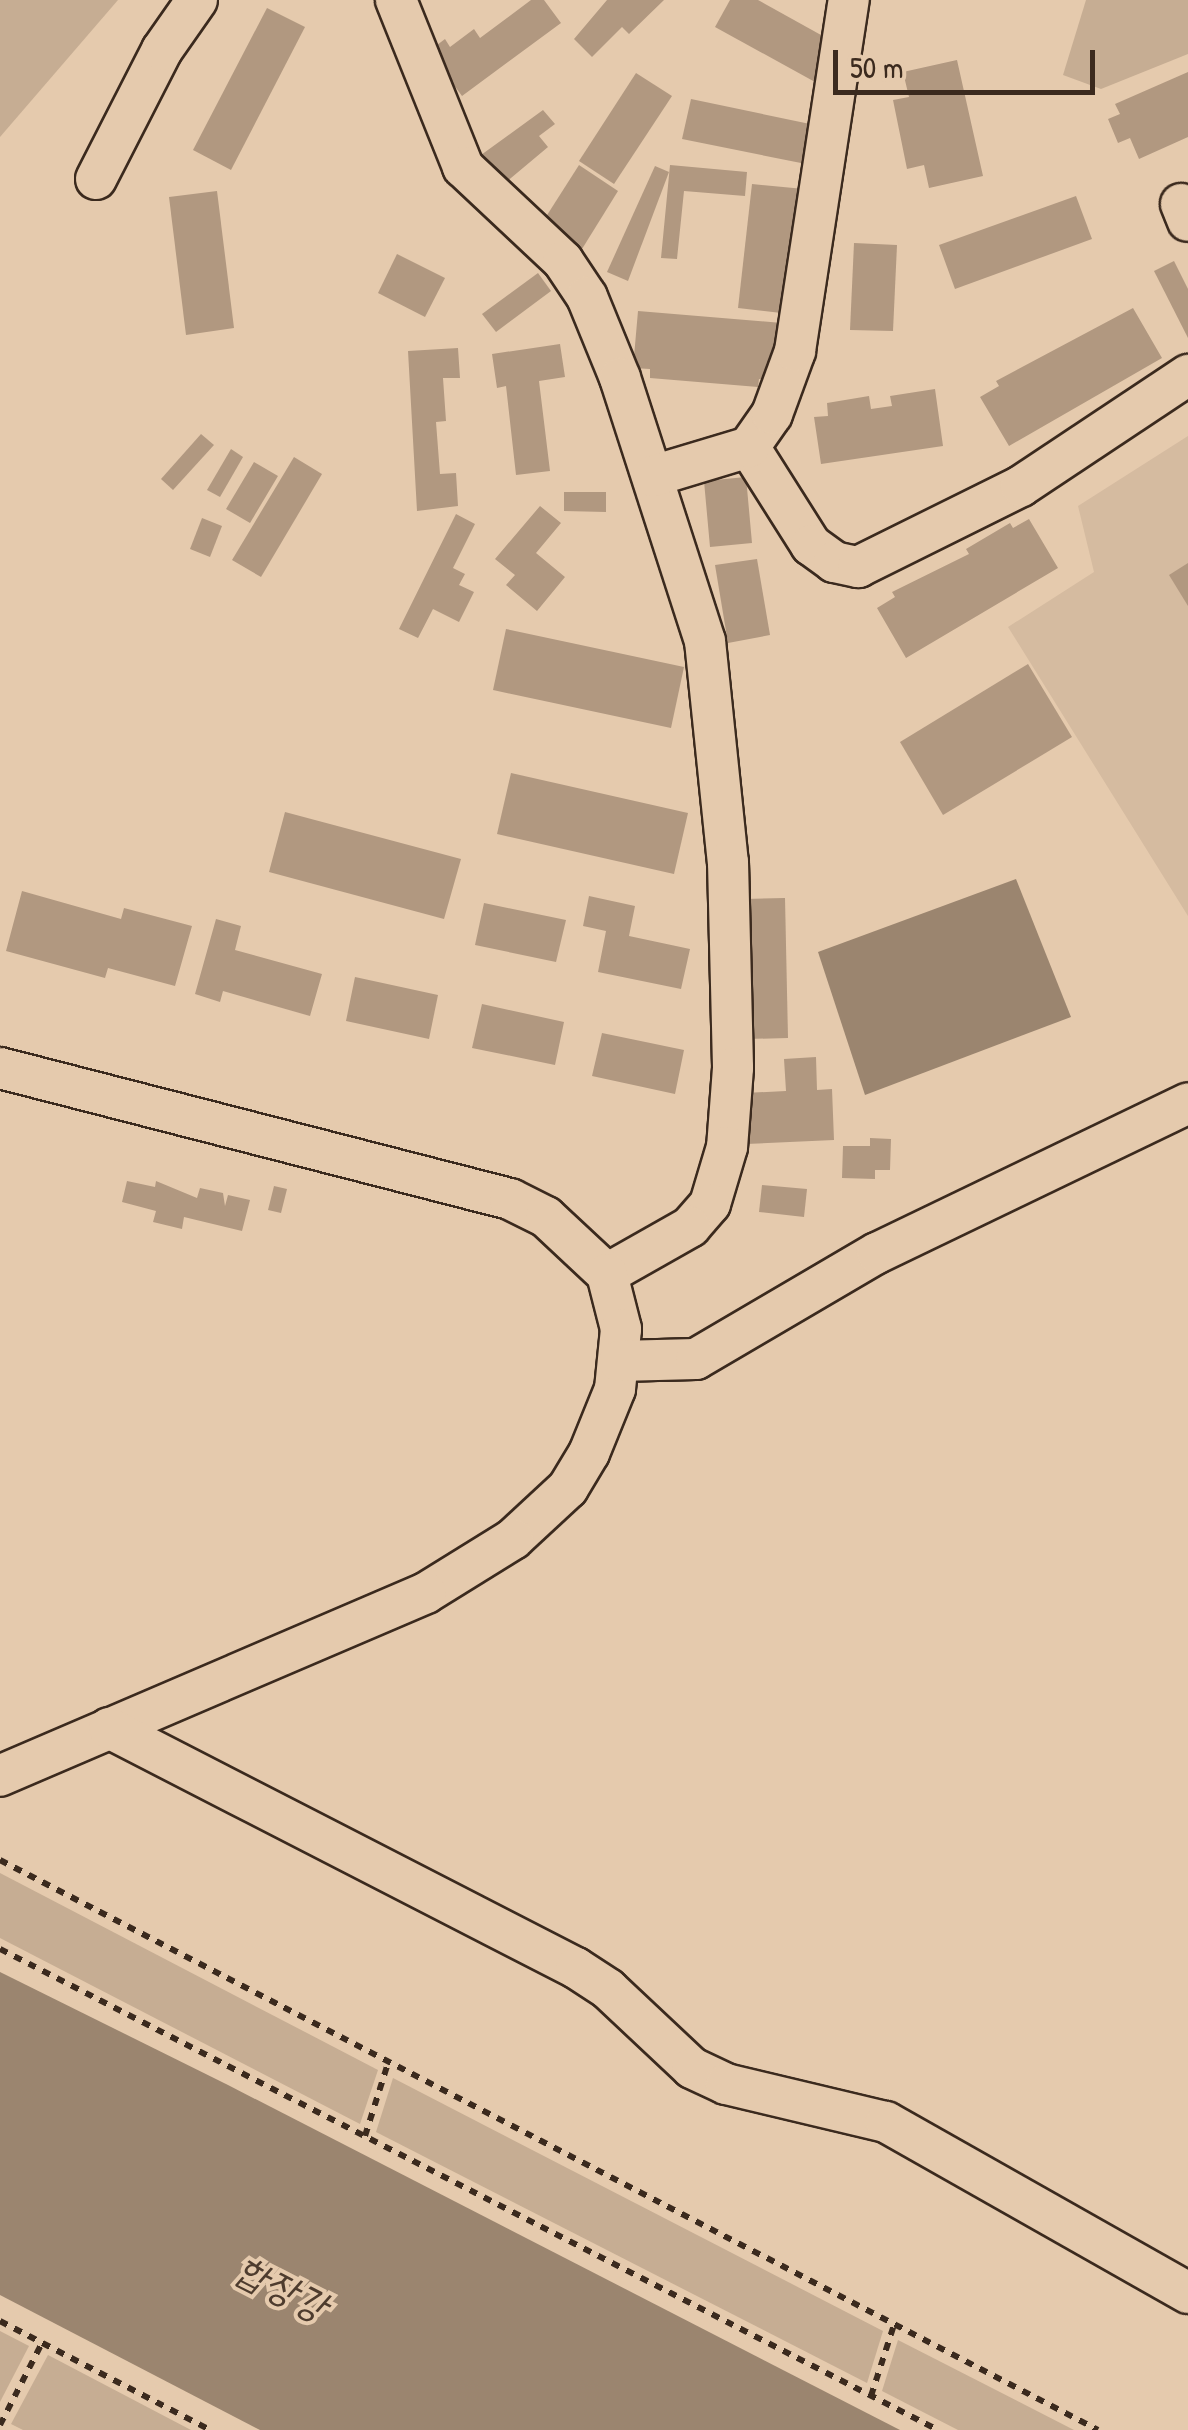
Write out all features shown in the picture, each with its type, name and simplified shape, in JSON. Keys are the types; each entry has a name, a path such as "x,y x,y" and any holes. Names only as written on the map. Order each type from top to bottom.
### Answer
{"street":[{"path":"96,180 162,50 196,0"},
{"path":"396,0 463,167 563,261 586,297 653,476 704,641 728,862 732,1068 727,1147 710,1204 690,1226 607,1274"},
{"path":"653,476 749,447 772,414 795,351 849,0"},
{"path":"749,447 810,546 834,562 858,566 1022,486 1188,374"},
{"path":"0,1068 510,1200 546,1217 607,1274 621,1330 620,1361 590,1453 568,1488 513,1539 426,1593 0,1776"},
{"path":"620,1361 696,1359 878,1253 1188,1103"},
{"path":"109,1728 576,1968 608,1989 692,2068 726,2084 886,2122 1188,2293"}],"path":[{"path":"0,1860 1098,2430"},
{"path":"0,1949 938,2430"},
{"path":"366,2136 388,2063"},
{"path":"0,2321 210,2430"},
{"path":"871,2396 894,2325"},
{"path":"2,2428 42,2343"}],"shaded area":[{"path":"0,0 118,0 0,137"},
{"path":"1086,0 1188,0 1188,54 1101,89 1063,75"},
{"path":"1188,436 1188,916 1008,627 1094,572 1078,506"},
{"path":"0,1873 378,2070 360,2124 0,1938"},
{"path":"393,2078 883,2331 867,2383 376,2132"},
{"path":"0,2331 29,2346 0,2402"},
{"path":"898,2340 1074,2430 958,2430 882,2391"},
{"path":"48,2355 191,2430 23,2430 11,2424"}],"water":[{"path":"1016,879 1071,1017 865,1095 818,952"},
{"name":"합장강","path":"0,1972 900,2430 260,2430 0,2295"}],"building":[{"path":"531,0 544,0 561,23 462,96 429,51 445,39 450,47 474,29 480,38"},
{"path":"607,0 664,0 629,34 622,27 592,57 574,39"},
{"path":"730,0 758,0 830,40 815,82 715,27"},
{"path":"267,8 305,27 231,170 193,150"},
{"path":"957,60 983,176 929,188 924,165 907,169 893,100 909,97 903,72"},
{"path":"1188,72 1188,137 1139,159 1130,138 1118,143 1108,119 1120,114 1115,104"},
{"path":"636,73 672,96 614,184 579,161"},
{"path":"691,99 810,124 801,163 682,139"},
{"path":"543,110 555,124 539,136 548,147 505,183 481,155"},
{"path":"579,165 618,191 582,249 542,223"},
{"path":"670,165 747,172 745,196 684,191 677,259 661,258"},
{"path":"655,166 669,172 628,281 607,272"},
{"path":"752,184 804,189 790,314 738,308"},
{"path":"217,191 234,328 186,335 169,197"},
{"path":"1076,196 1092,239 955,289 939,245"},
{"path":"854,243 897,245 893,331 850,330"},
{"path":"397,254 445,278 425,317 378,293"},
{"path":"1174,261 1188,289 1188,338 1154,271"},
{"path":"538,273 551,291 496,332 482,314"},
{"path":"1133,308 1162,358 1009,446 980,397 999,386 996,381"},
{"path":"638,311 782,323 776,381 759,379 758,387 650,378 650,369 633,368"},
{"path":"560,344 565,377 539,381 550,471 516,475 506,386 497,388 492,354"},
{"path":"458,348 460,378 443,378 446,421 436,422 440,474 456,473 458,506 417,511 408,351"},
{"path":"935,389 943,446 821,464 814,417 828,416 827,403 869,396 871,409 892,406 890,396"},
{"path":"201,434 214,445 173,490 161,479"},
{"path":"231,449 243,457 220,497 207,490"},
{"path":"294,457 322,474 261,577 232,560"},
{"path":"254,462 278,476 250,523 226,509"},
{"path":"746,477 752,543 710,547 704,481"},
{"path":"564,492 606,492 606,512 564,511"},
{"path":"540,506 561,523 536,553 565,577 537,611 506,585 515,575 495,559"},
{"path":"456,514 475,524 453,568 465,574 459,585 474,592 459,622 433,609 418,638 399,629"},
{"path":"202,518 222,526 210,557 190,549"},
{"path":"1029,519 1058,568 906,658 877,608 895,597 892,592 969,554 966,549 1010,523 1013,528"},
{"path":"757,559 770,635 728,643 715,565"},
{"path":"1188,563 1188,606 1169,575"},
{"path":"506,629 684,667 671,728 493,690"},
{"path":"1028,664 1072,737 943,815 900,742"},
{"path":"511,773 688,813 674,874 497,834"},
{"path":"285,812 461,859 444,919 269,872"},
{"path":"22,891 121,919 124,908 192,926 175,986 108,968 105,978 6,951"},
{"path":"589,896 635,906 629,936 690,949 681,989 598,972 606,931 583,926"},
{"path":"785,898 788,1038 747,1039 745,899"},
{"path":"484,903 566,920 556,962 475,945"},
{"path":"216,919 241,926 235,950 322,974 310,1016 223,991 220,1002 195,994"},
{"path":"355,977 438,995 429,1039 346,1021"},
{"path":"482,1004 564,1022 555,1065 472,1048"},
{"path":"602,1033 684,1050 675,1094 592,1076"},
{"path":"816,1057 817,1090 832,1089 834,1140 746,1144 744,1093 786,1091 784,1059"},
{"path":"870,1138 891,1139 890,1170 875,1170 875,1179 842,1178 843,1146 870,1146"},
{"path":"127,1181 155,1187 156,1181 197,1198 200,1188 223,1193 225,1206 228,1195 250,1200 242,1231 184,1217 182,1229 153,1222 156,1211 122,1202"},
{"path":"762,1185 807,1189 804,1217 759,1212"},
{"path":"274,1186 287,1189 281,1213 268,1210"}]}
